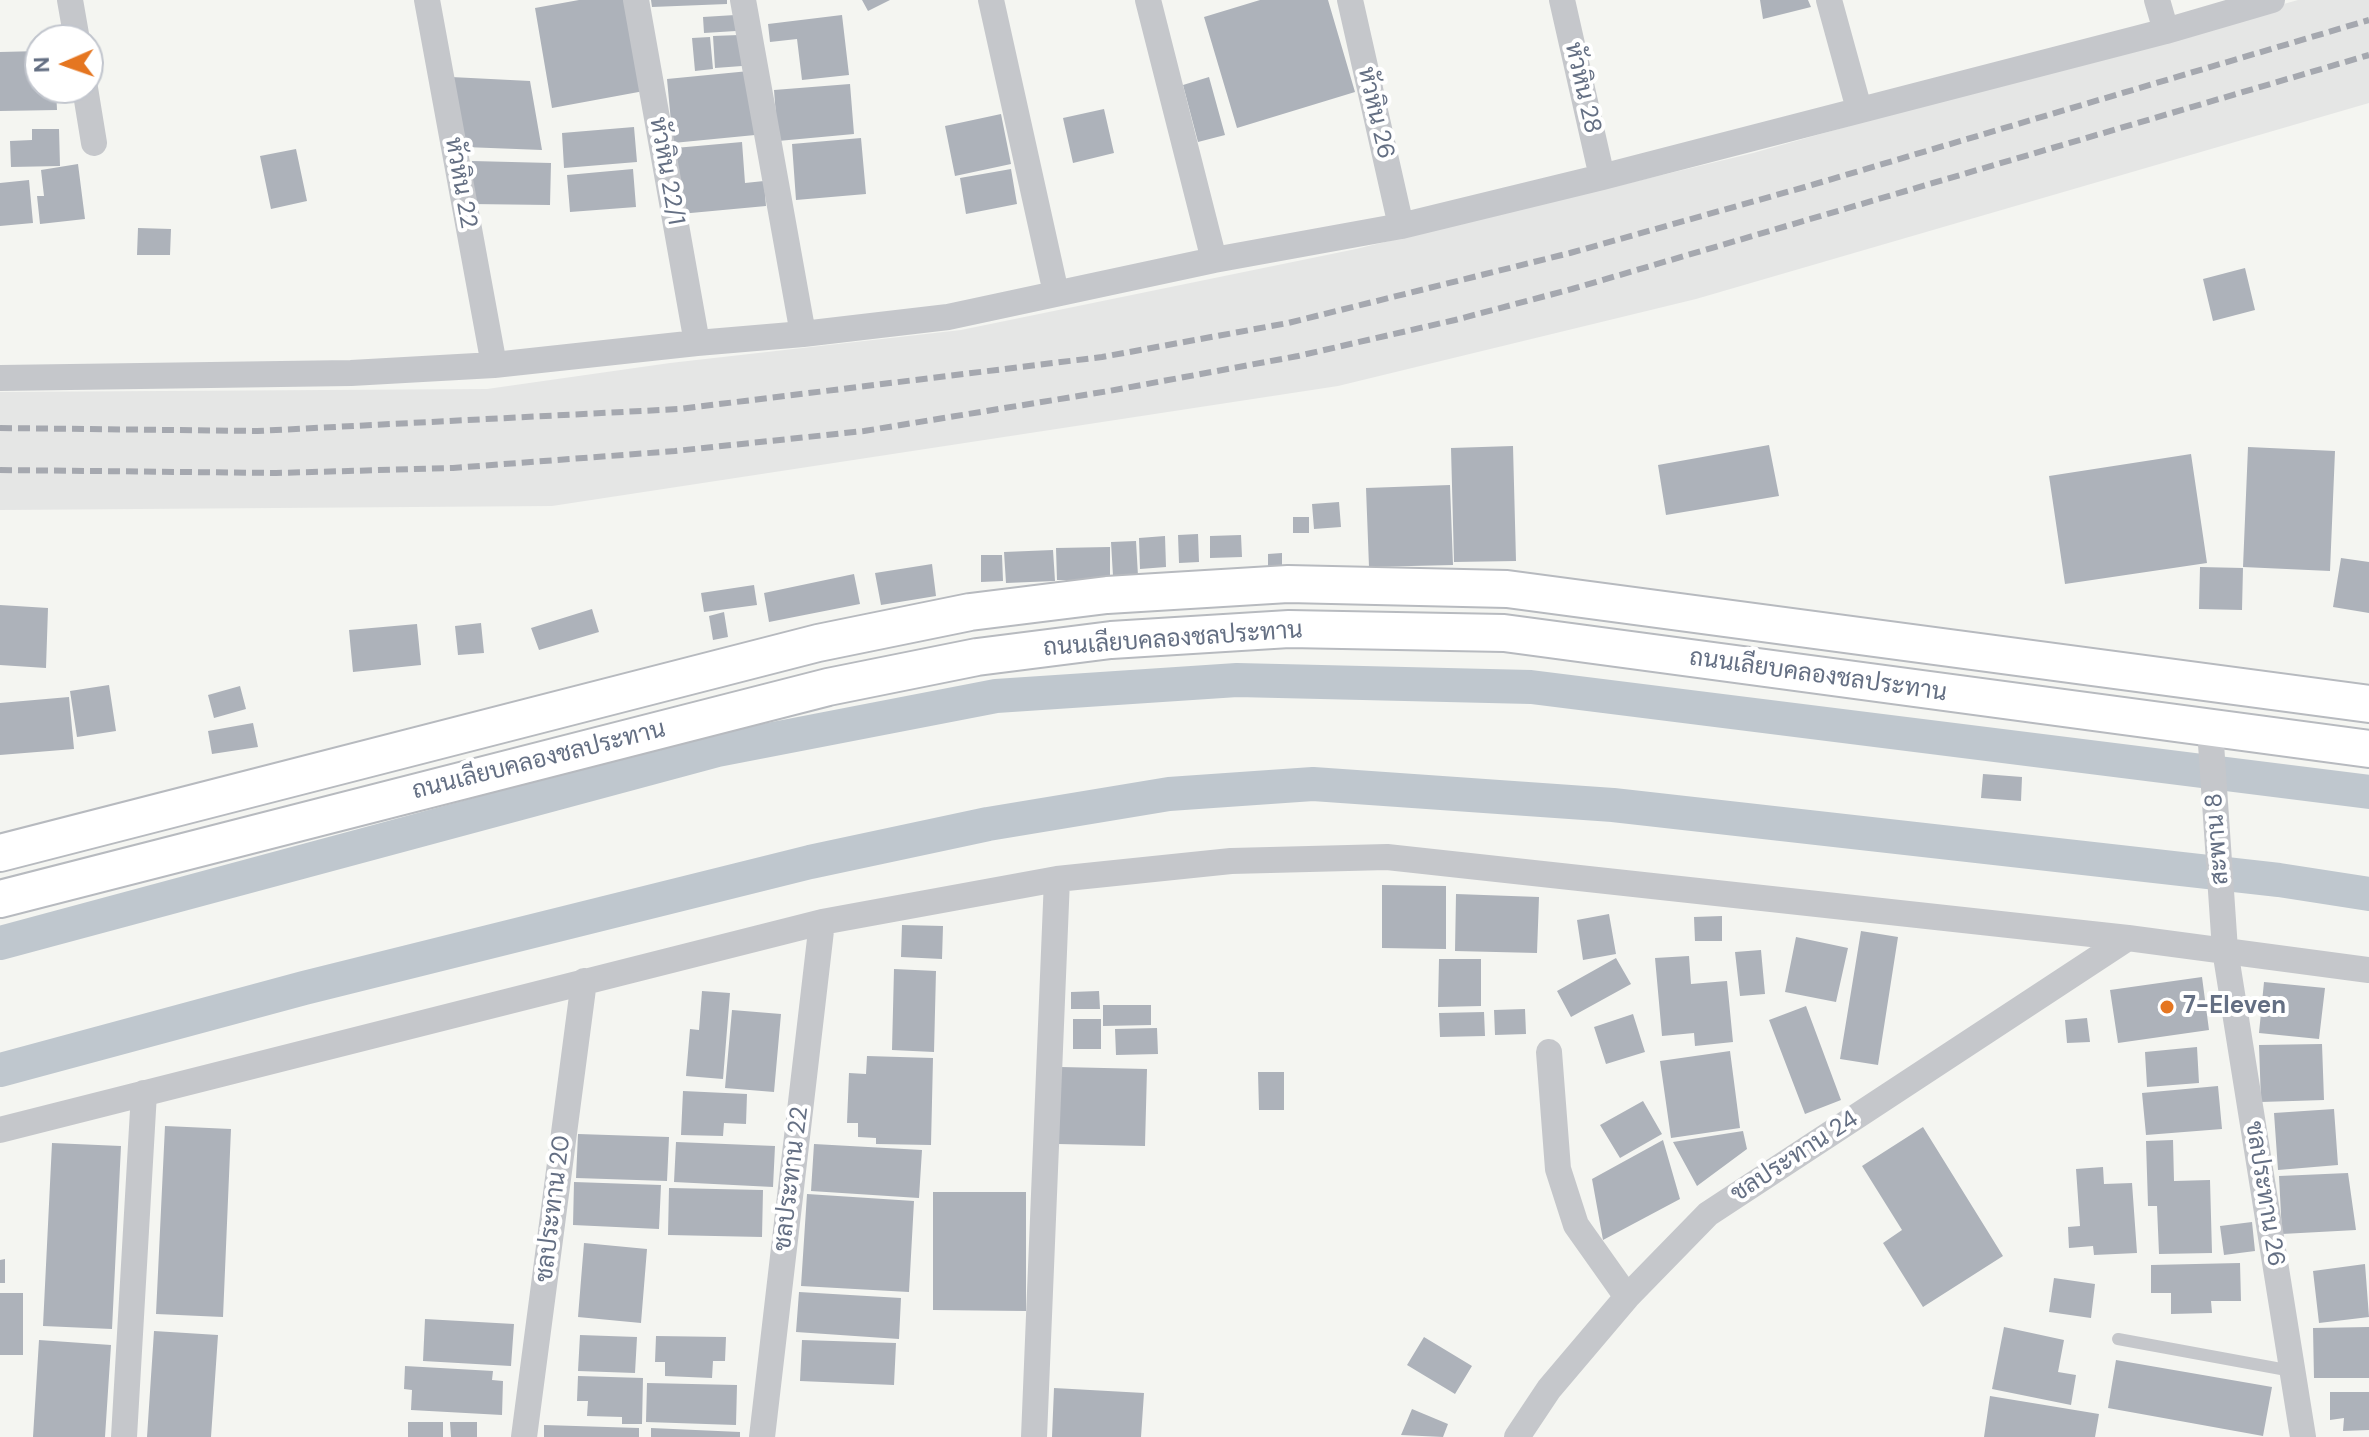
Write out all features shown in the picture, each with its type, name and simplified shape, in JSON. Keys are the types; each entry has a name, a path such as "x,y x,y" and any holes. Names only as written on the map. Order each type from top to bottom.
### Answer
{"street":[{"path":"70,0 74,24"},
{"name":"หัวหิน 22","path":"427,0 494,365"},
{"name":"หัวหิน 22/1","path":"636,0 697,343"},
{"path":"743,0 803,334"},
{"path":"991,0 1056,293"},
{"path":"1148,0 1214,260"},
{"name":"หัวหิน 26","path":"1350,0 1401,226"},
{"name":"หัวหิน 28","path":"1562,0 1602,177"},
{"path":"1829,0 1859,109"},
{"path":"2157,0 2166,31"},
{"path":"0,378 351,373 494,365 948,317 1214,260 1401,226 2166,31 2272,0"},
{"path":"88,104 94,143"},
{"name":"ถนนเลียบคลองชลประทาน","path":"0,853 818,643 970,612 1107,595 1288,584 1507,589 2369,704"},
{"name":"ถนนเลียบคลองชลประทาน","path":"0,899 828,687 977,657 1111,640 1289,629 1504,633 2369,749"},
{"path":"2210,729 2212,684"},
{"name":"สะพาน 8","path":"2210,729 2225,950"},
{"path":"0,1130 822,922 1057,879 1231,861 1387,857 2128,938 2369,970"},
{"path":"1034,1437 1057,879"},
{"name":"ชลประทาน 22","path":"762,1437 822,922"},
{"name":"ชลประทาน 24","path":"1517,1437 1549,1389 1627,1297 1708,1214 2128,938"},
{"name":"ชลประทาน 26","path":"2225,950 2303,1437"},
{"name":"ชลประทาน 20","path":"524,1437 584,981"},
{"path":"1549,1052 1558,1169 1576,1225 1627,1297"},
{"path":"124,1437 144,1093"}],"lane":[{"path":"2118,1339 2293,1371"}],"shaded area":[{"path":"2298,0 2369,0 2369,103 1696,299 1338,386 552,506 0,510 0,392 487,389 670,363 961,330 1356,249 1753,153"}],"building":[{"path":"579,0 629,0 644,91 552,108 535,8"},
{"path":"651,0 727,0 727,4 652,7"},
{"path":"862,0 890,0 868,11"},
{"path":"1260,0 1328,0 1355,92 1237,128 1204,17"},
{"path":"1760,0 1808,0 1811,7 1763,19"},
{"path":"735,15 736,31 704,33 703,17"},
{"path":"842,15 849,75 802,80 797,39 770,42 768,24"},
{"path":"739,35 742,66 715,68 713,36"},
{"path":"710,37 713,69 695,71 692,38"},
{"path":"24,51 24,104 57,104 57,110 0,111 0,52"},
{"path":"749,71 755,135 673,143 667,79"},
{"path":"451,77 530,81 542,150 465,147"},
{"path":"1209,77 1225,135 1198,142 1183,85"},
{"path":"850,84 854,134 778,141 774,90"},
{"path":"1104,109 1114,153 1073,163 1063,118"},
{"path":"1001,114 1011,164 955,176 945,126"},
{"path":"634,127 637,162 564,168 562,133"},
{"path":"32,129 59,129 60,166 11,167 10,141 32,140"},
{"path":"861,138 866,194 796,200 792,144"},
{"path":"742,142 745,183 764,181 766,206 680,214 675,148"},
{"path":"296,149 307,201 271,209 260,156"},
{"path":"472,161 551,163 550,205 471,204"},
{"path":"78,164 85,219 40,224 37,196 44,196 41,170"},
{"path":"633,169 636,207 570,212 567,175"},
{"path":"1011,169 1017,204 966,214 960,178"},
{"path":"29,180 33,223 0,226 0,183"},
{"path":"138,228 171,229 170,255 137,255"},
{"path":"2245,268 2255,310 2213,321 2203,279"},
{"path":"1769,445 1779,496 1666,515 1658,465"},
{"path":"1513,446 1516,561 1454,562 1451,448"},
{"path":"2248,447 2335,451 2330,571 2243,567"},
{"path":"2191,454 2207,563 2065,584 2049,476"},
{"path":"1450,485 1453,565 1369,567 1366,488"},
{"path":"1339,502 1341,527 1314,529 1312,504"},
{"path":"1293,517 1309,517 1309,533 1293,533"},
{"path":"1198,534 1199,562 1179,563 1178,535"},
{"path":"1241,535 1242,557 1210,558 1210,536"},
{"path":"1165,536 1166,567 1140,569 1139,538"},
{"path":"1136,541 1138,576 1113,576 1111,542"},
{"path":"1110,547 1110,580 1057,580 1056,548"},
{"path":"1053,550 1055,581 1006,583 1004,552"},
{"path":"1282,553 1282,565 1268,566 1268,554"},
{"path":"981,555 1002,555 1003,581 981,582"},
{"path":"2341,558 2369,562 2369,613 2333,607"},
{"path":"932,564 936,596 881,605 875,573"},
{"path":"2200,567 2243,568 2242,610 2199,609"},
{"path":"854,574 860,604 769,622 764,593"},
{"path":"754,585 757,605 704,612 701,593"},
{"path":"0,605 48,608 46,668 0,665"},
{"path":"592,609 599,632 539,650 531,628"},
{"path":"724,612 728,637 713,640 709,616"},
{"path":"481,623 484,653 458,655 455,626"},
{"path":"417,624 421,665 353,672 349,630"},
{"path":"109,685 116,731 77,737 70,691"},
{"path":"240,686 246,709 214,718 208,695"},
{"path":"69,697 74,749 0,755 0,703"},
{"path":"253,723 258,747 212,754 208,731"},
{"path":"1983,774 2022,777 2021,801 1981,798"},
{"path":"1382,885 1446,886 1446,949 1382,948"},
{"path":"1456,894 1539,897 1537,953 1455,951"},
{"path":"1609,914 1616,954 1583,960 1577,920"},
{"path":"1722,916 1722,941 1695,941 1694,917"},
{"path":"902,925 943,926 942,959 901,957"},
{"path":"1861,931 1898,937 1878,1065 1840,1059"},
{"path":"1796,937 1848,948 1836,1002 1785,992"},
{"path":"1761,950 1765,994 1740,996 1735,952"},
{"path":"1689,956 1691,984 1727,981 1733,1042 1695,1046 1694,1033 1662,1036 1655,958"},
{"path":"1616,958 1631,984 1571,1017 1557,991"},
{"path":"1439,959 1481,959 1481,1006 1438,1007"},
{"path":"894,969 936,971 934,1052 892,1050"},
{"path":"2202,977 2209,1030 2118,1043 2110,990"},
{"path":"2264,982 2325,988 2319,1039 2259,1033"},
{"path":"702,991 730,993 723,1079 686,1076 690,1029 699,1030"},
{"path":"1099,991 1100,1009 1071,1009 1071,992"},
{"path":"1103,1005 1151,1005 1151,1025 1103,1026"},
{"path":"1806,1006 1841,1100 1805,1114 1769,1020"},
{"path":"1525,1009 1526,1034 1495,1035 1494,1010"},
{"path":"732,1010 781,1014 774,1092 725,1088"},
{"path":"1484,1012 1485,1036 1440,1037 1439,1013"},
{"path":"1633,1014 1645,1052 1606,1064 1594,1027"},
{"path":"2087,1018 2090,1042 2067,1043 2065,1020"},
{"path":"1073,1019 1101,1019 1101,1049 1073,1049"},
{"path":"1157,1028 1158,1054 1116,1055 1115,1029"},
{"path":"2322,1044 2324,1100 2261,1102 2259,1045"},
{"path":"2197,1047 2199,1083 2147,1087 2145,1052"},
{"path":"1730,1051 1740,1128 1671,1138 1660,1061"},
{"path":"867,1056 933,1058 931,1145 876,1144 876,1138 858,1137 858,1123 847,1123 849,1073 866,1074"},
{"path":"1061,1067 1147,1069 1145,1146 1058,1144"},
{"path":"1258,1072 1284,1072 1284,1110 1259,1110"},
{"path":"2218,1086 2222,1129 2146,1135 2142,1093"},
{"path":"683,1091 747,1094 746,1124 724,1123 723,1136 681,1135"},
{"path":"1643,1101 1662,1134 1620,1158 1600,1125"},
{"path":"2334,1109 2338,1165 2278,1170 2274,1113"},
{"path":"165,1126 231,1129 223,1317 156,1314"},
{"path":"1923,1127 2003,1256 1923,1307 1883,1243 1902,1230 1862,1166"},
{"path":"1743,1131 1747,1149 1697,1186 1673,1142"},
{"path":"578,1134 669,1137 667,1181 576,1178"},
{"path":"1663,1140 1680,1199 1603,1240 1592,1179"},
{"path":"2173,1140 2174,1181 2210,1180 2212,1253 2159,1254 2157,1206 2148,1206 2146,1141"},
{"path":"676,1142 775,1146 773,1187 674,1182"},
{"path":"52,1143 121,1146 112,1329 43,1326"},
{"path":"814,1144 922,1150 919,1198 811,1191"},
{"path":"2103,1167 2104,1184 2132,1183 2137,1253 2094,1255 2093,1246 2069,1248 2068,1227 2080,1226 2076,1169"},
{"path":"2348,1173 2356,1230 2282,1234 2279,1176"},
{"path":"574,1182 661,1185 659,1229 573,1225"},
{"path":"669,1188 763,1190 762,1237 668,1235"},
{"path":"933,1192 1026,1192 1026,1311 933,1310"},
{"path":"807,1194 914,1201 909,1292 801,1286"},
{"path":"2252,1222 2255,1251 2224,1255 2220,1226"},
{"path":"584,1243 647,1249 641,1323 578,1317"},
{"path":"5,1259 5,1283 0,1283 0,1260"},
{"path":"2240,1263 2241,1301 2211,1301 2212,1313 2171,1314 2171,1293 2151,1293 2151,1265"},
{"path":"2365,1264 2369,1317 2319,1323 2313,1271"},
{"path":"2054,1278 2095,1284 2091,1318 2049,1312"},
{"path":"799,1292 901,1298 899,1339 796,1332"},
{"path":"0,1293 23,1293 23,1355 0,1355"},
{"path":"425,1319 514,1324 511,1366 423,1361"},
{"path":"2004,1327 2064,1340 2058,1372 2076,1375 2071,1405 1992,1389"},
{"path":"2369,1327 2369,1378 2314,1378 2313,1328"},
{"path":"154,1331 218,1335 211,1437 147,1437"},
{"path":"580,1335 637,1337 635,1373 578,1371"},
{"path":"656,1336 726,1337 725,1361 713,1361 712,1378 665,1376 665,1362 655,1362"},
{"path":"1424,1337 1472,1366 1455,1394 1407,1365"},
{"path":"39,1340 111,1345 105,1437 33,1437"},
{"path":"802,1340 896,1343 894,1385 800,1381"},
{"path":"2116,1360 2272,1387 2263,1436 2108,1408"},
{"path":"405,1366 493,1371 492,1380 503,1381 502,1415 411,1410 412,1390 404,1389"},
{"path":"578,1376 643,1378 642,1424 622,1424 622,1417 587,1416 588,1401 577,1401"},
{"path":"647,1383 737,1385 736,1425 646,1422"},
{"path":"1054,1388 1144,1393 1141,1437 1052,1437"},
{"path":"2330,1392 2369,1392 2369,1430 2343,1431 2344,1418 2330,1420"},
{"path":"1990,1396 2099,1414 2095,1437 1984,1437"},
{"path":"1412,1409 1448,1424 1443,1437 1401,1435"},
{"path":"408,1422 443,1422 443,1437 408,1437"},
{"path":"450,1422 477,1422 477,1437 451,1437"},
{"path":"544,1425 639,1428 639,1437 544,1437"},
{"path":"651,1428 740,1432 740,1437 651,1437"}],"waterway":[{"path":"0,943 717,750 996,696 1237,680 1531,687 2369,792"},
{"path":"0,1070 304,988 810,862 988,824 1169,794 1313,784 1613,805 2279,880 2369,894"}],"railway":[{"path":"0,428 257,431 679,409 1102,357 1288,323 1570,253 1805,187 2369,20"},
{"path":"0,470 276,473 453,468 675,451 864,431 1109,391 1298,356 1572,289 2369,55"}],"place":[{"name":"7-Eleven","path":"2167,1007"}]}
